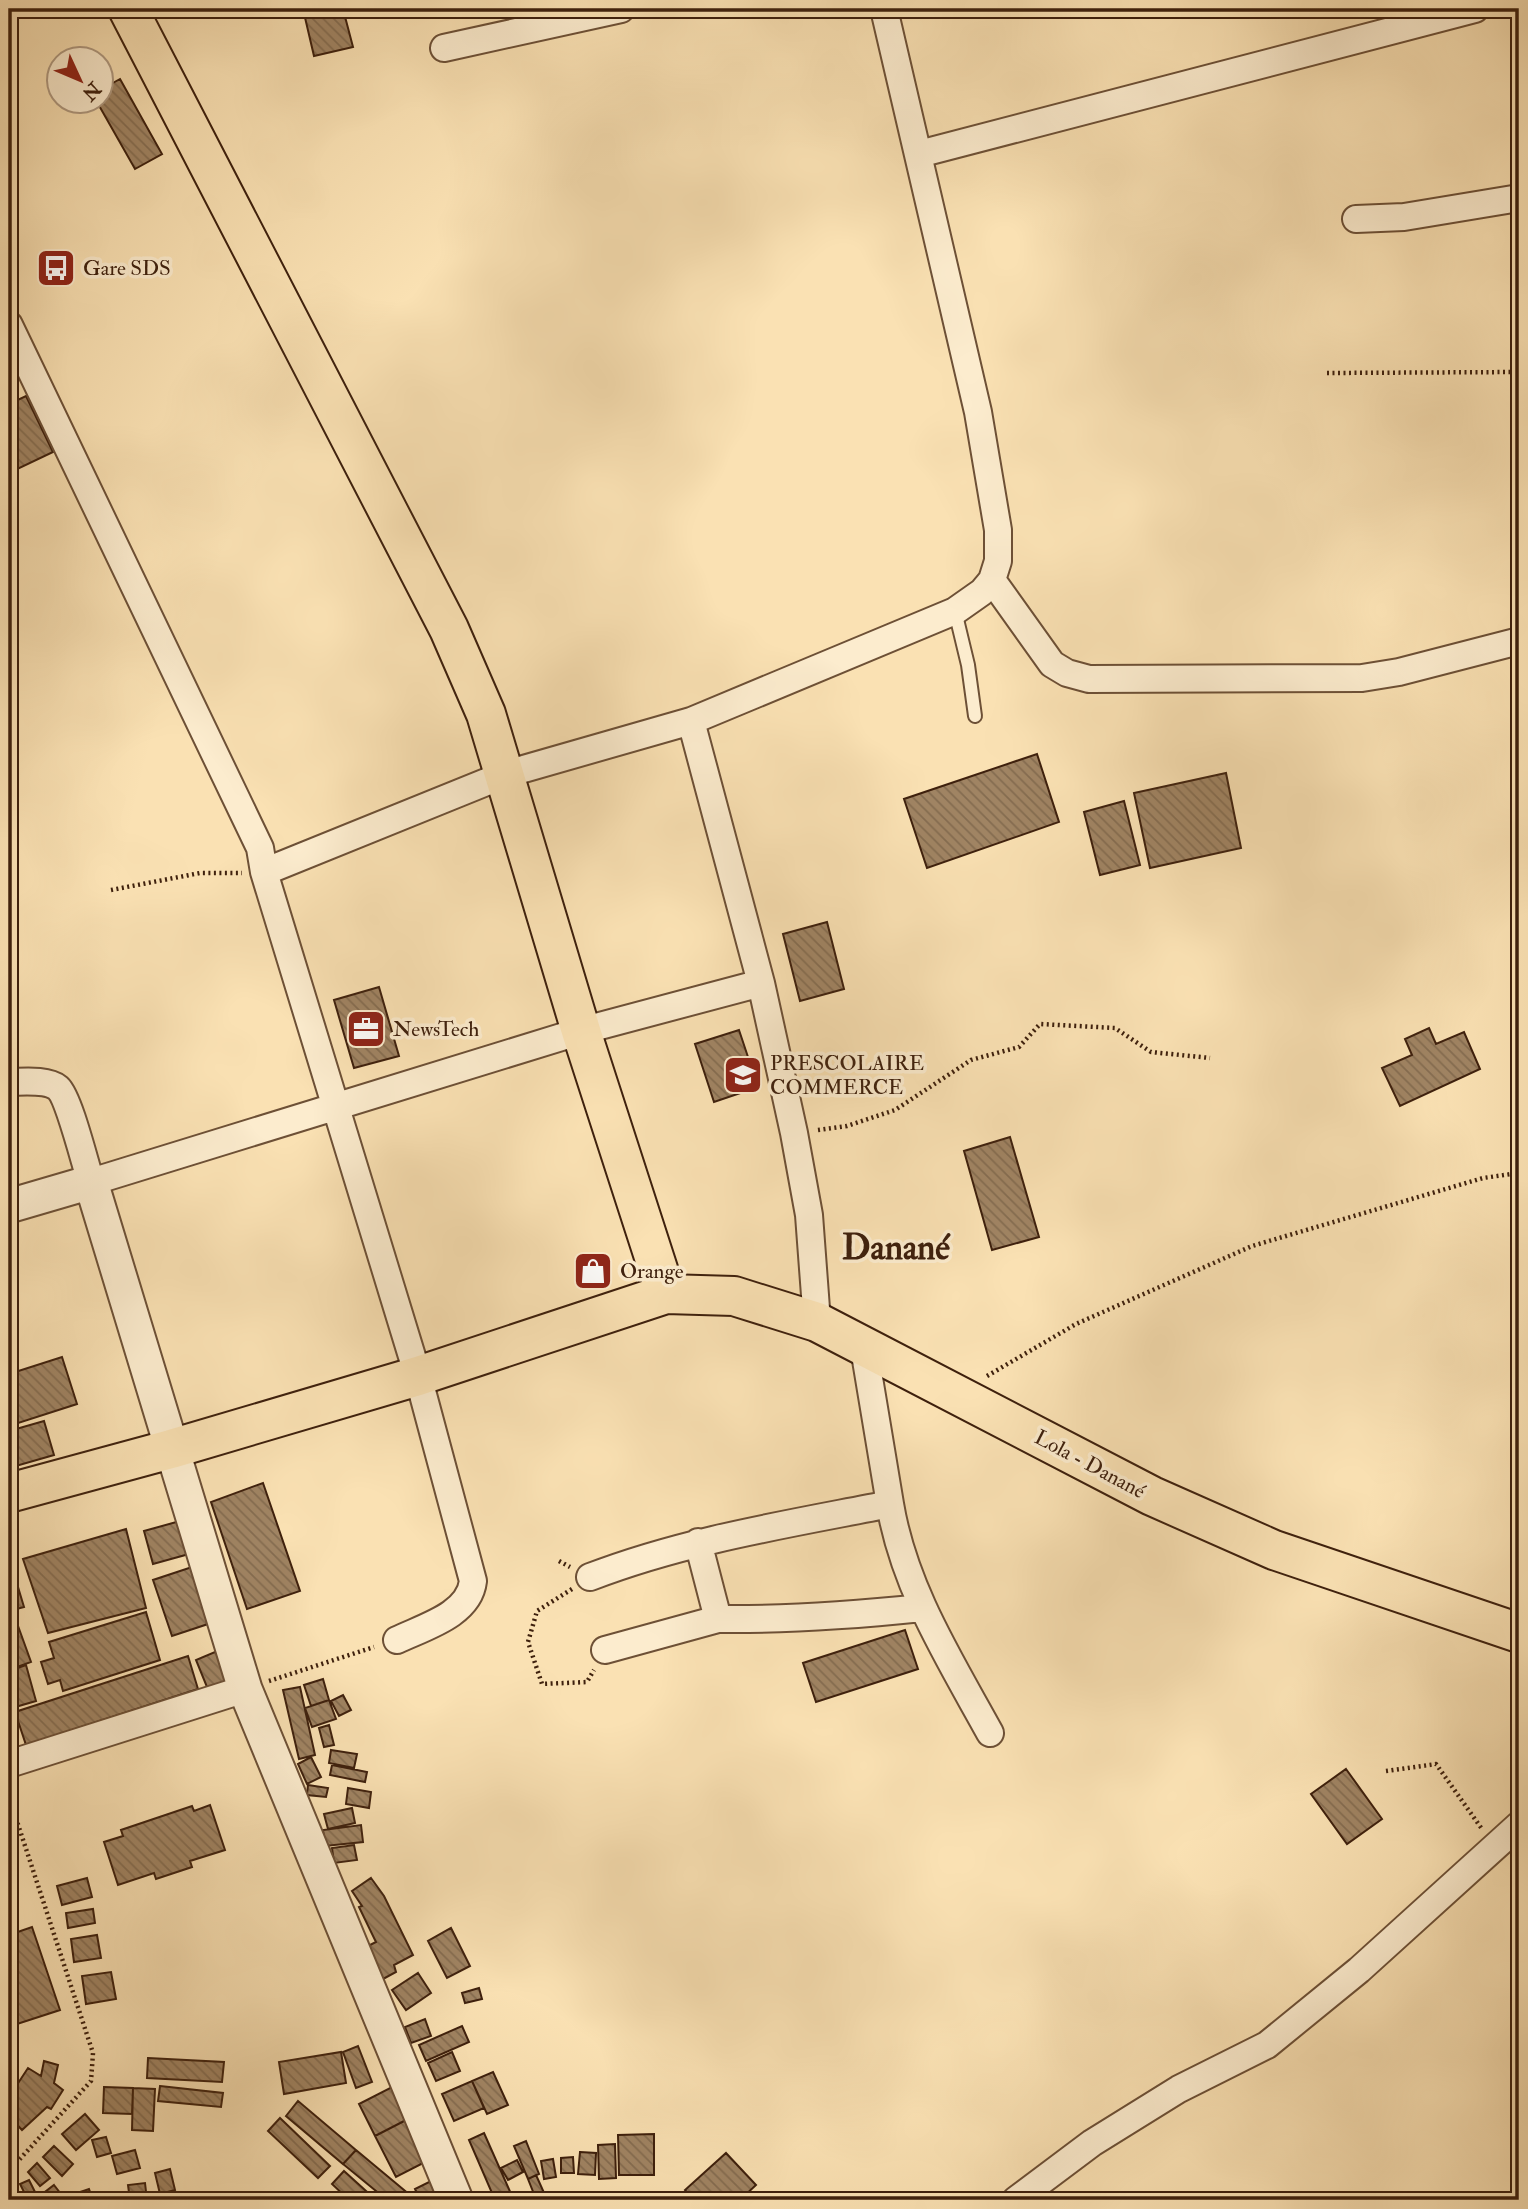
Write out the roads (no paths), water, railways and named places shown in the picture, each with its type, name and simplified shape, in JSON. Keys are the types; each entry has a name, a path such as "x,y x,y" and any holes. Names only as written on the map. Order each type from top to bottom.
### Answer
{"main road":[{"path":"9,1493 418,1377 666,1294 581,1031 486,714 449,629 128,9"},
{"name":"Lola - Danané","path":"666,1294 734,1296 817,1322 1152,1496 1274,1550 1519,1633"}],"street":[{"path":"444,48 621,9"},
{"path":"264,872 506,774 691,721 955,611 982,592 992,580 998,561 998,530 978,412 884,9"},
{"path":"919,154 1475,9"},
{"path":"1356,219 1404,217 1519,198"},
{"path":"9,325 260,848 264,872 418,1377 473,1581 467,1600 447,1617 397,1640"},
{"path":"992,580 1052,664 1067,674 1088,679 1362,678 1399,672 1519,641"},
{"path":"691,721 761,983 794,1133 809,1215 817,1322"},
{"path":"9,1206 581,1031 761,983"},
{"path":"9,1082 51,1085 60,1091 67,1105 245,1689 456,2200"},
{"path":"864,1348 895,1532 922,1608 990,1733"},
{"path":"590,1577 629,1562 698,1542 890,1504"},
{"path":"698,1542 718,1619"},
{"path":"605,1650 718,1619 826,1618 922,1608"},
{"path":"9,1764 245,1689"},
{"path":"1016,2200 1092,2143 1179,2089 1267,2045 1359,1970 1519,1825"}],"lane":[{"path":"955,611 968,665 975,716"}],"place":[{"name":"Gare SDS","path":"56,268"},
{"name":"NewsTech","path":"366,1029"},
{"name":"PRESCOLAIRE COMMERCE","path":"743,1075"},
{"name":"Orange","path":"593,1271"}],"district":[{"name":"Danané","path":"896,1247"}]}
